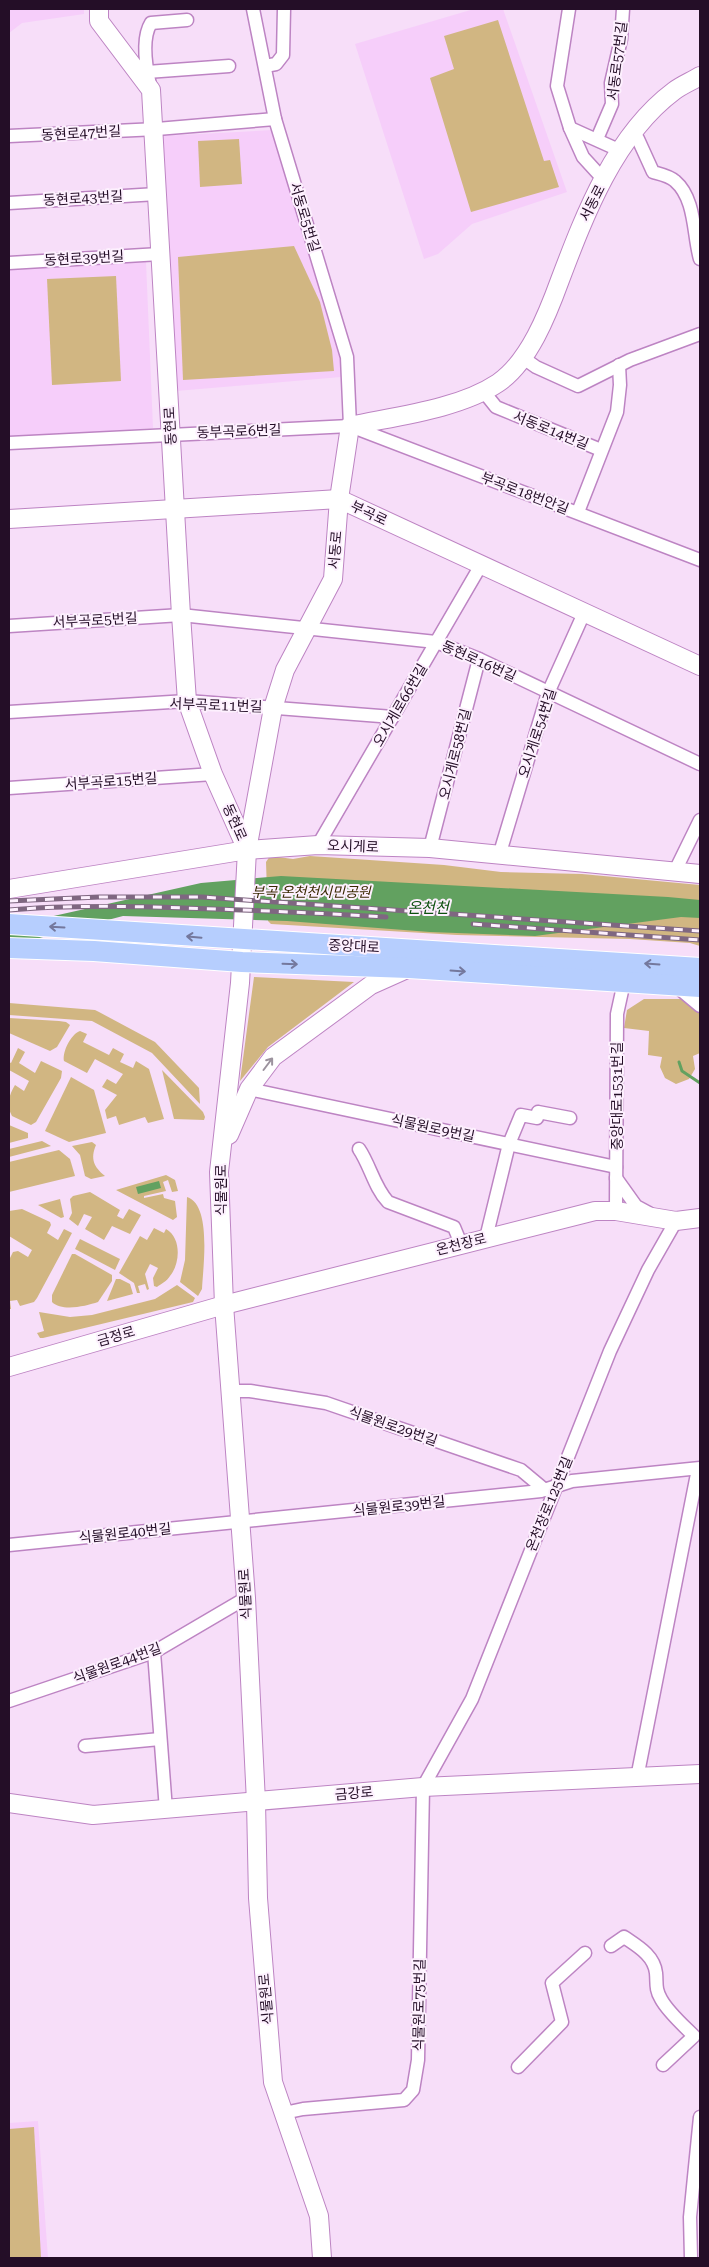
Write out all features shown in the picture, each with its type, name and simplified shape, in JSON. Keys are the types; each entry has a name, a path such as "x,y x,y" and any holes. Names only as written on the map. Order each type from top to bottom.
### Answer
{"main road":[{"path":"101,13 151,90"},
{"name":"서동로","path":"243,932 247,850 273,708 285,670 333,579 339,499 350,426 468,400 501,381 522,357 544,323 587,208 632,132 647,114 674,90 700,76"},
{"name":"동현로","path":"151,90 187,701 213,774 247,850"},
{"name":"부곡로","path":"9,519 339,499 700,666"},
{"name":"오시게로","path":"9,889 247,850 318,845 430,848 700,874"},
{"name":"중앙대로","path":"9,924 105,929 243,932 409,949 700,968"},
{"name":"식물원로","path":"243,932 242,962 220,1172 224,1305 246,1598 256,1802 258,1898 274,2082 319,2216 322,2258"},
{"name":"중앙대로","path":"9,948 94,951 242,962 409,968 700,988"},
{"path":"220,1172 230,1134 249,1089 273,1057 371,985 409,968"},
{"name":"온천장로","path":"224,1305 595,1210 616,1211 676,1221 700,1218"},
{"name":"금정로","path":"9,1367 224,1305"},
{"name":"금강로","path":"9,1803 93,1815 423,1787 700,1774"}],"street":[{"name":"서동로5번길","path":"253,9 275,119 347,357 350,426"},
{"path":"265,66 276,64 283,55 284,9"},
{"path":"569,9 557,86 570,128 583,157 604,180"},
{"name":"서동로57번길","path":"597,139 612,104 611,83 621,39 623,9"},
{"path":"151,90 147,72 146,31 151,23 187,20"},
{"path":"147,72 229,66"},
{"name":"동현로47번길","path":"9,136 153,129 275,119"},
{"path":"570,128 621,151"},
{"path":"632,132 638,139 653,172 674,180 684,192 695,229 700,259"},
{"name":"동현로43번길","path":"9,202 157,194"},
{"name":"동현로39번길","path":"9,263 160,254"},
{"path":"522,357 536,367 574,386 578,386 618,365 700,334"},
{"name":"서동로14번길","path":"484,392 496,407 601,450 618,412 620,384 618,365"},
{"name":"동부곡로6번길","path":"9,442 350,426"},
{"name":"부곡로18번안길","path":"350,426 700,560"},
{"path":"578,512 601,450"},
{"name":"오시게로66번길","path":"318,845 481,565"},
{"name":"오시게로54번길","path":"499,856 548,693 584,613"},
{"name":"동현로16번길","path":"181,615 436,642 479,659 700,764"},
{"name":"서부곡로5번길","path":"9,626 181,615"},
{"name":"오시게로58번길","path":"430,848 479,659"},
{"name":"서부곡로11번길","path":"9,712 187,701 393,717"},
{"name":"서부곡로15번길","path":"9,788 213,774"},
{"path":"676,871 700,820"},
{"name":"중앙대로1531번길","path":"616,1211 616,1014 624,982"},
{"path":"676,986 700,1006"},
{"name":"식물원로9번길","path":"249,1089 509,1144 616,1173"},
{"path":"486,1238 509,1144 521,1115 537,1118 538,1112 570,1118"},
{"path":"358,1149 367,1160 382,1196 388,1202 454,1227 461,1244"},
{"path":"616,1173 636,1206 658,1218"},
{"name":"온천장로125번길","path":"423,1787 472,1699 551,1488 610,1351 621,1314 676,1221"},
{"name":"식물원로29번길","path":"230,1391 250,1390 326,1403 521,1470 551,1488"},
{"path":"637,1778 699,1469"},
{"name":"식물원로39번길","path":"240,1523 551,1488 572,1482 699,1469"},
{"name":"식물원로40번길","path":"9,1545 240,1523"},
{"name":"식물원로44번길","path":"9,1701 154,1652 246,1598"},
{"path":"154,1652 166,1810"},
{"path":"84,1746 160,1739"},
{"name":"식물원로75번길","path":"284,2113 304,2109 404,2100 413,2090 418,2060 423,1787"},
{"path":"611,1946 624,1937 645,1951 652,1960 656,1972 656,1986 661,2000 694,2036 663,2065"},
{"path":"518,2066 562,2022 552,1984 585,1953"},
{"path":"691,2258 690,2217 700,2117"}],"shaded area":[{"path":"9,9 84,9 84,14 22,23 9,33"},
{"path":"474,9 503,9 567,192 472,224 438,254 424,259 355,44"},
{"path":"273,130 342,356 341,377 176,391 162,136"},
{"path":"146,262 153,428 9,438 9,268"},
{"path":"38,2121 48,2258 9,2258 9,2123"}],"green space":[{"path":"498,20 544,161 550,160 559,187 471,212 430,78 454,69 444,36"},
{"path":"239,139 242,184 200,187 198,141"},
{"path":"294,246 320,302 332,350 334,371 183,380 178,257"},
{"path":"116,276 121,381 52,385 47,279"},
{"name":"온천천","path":"270,856 293,859 310,856 444,865 501,872 582,874 700,885 700,946 690,943 630,939 457,935 271,924 268,921 266,862"},
{"path":"254,977 354,982 268,1047 240,1081"},
{"path":"644,999 690,999 700,1009 700,1053 693,1056 695,1069 689,1079 676,1084 665,1078 660,1067 662,1057 648,1055 649,1031 624,1028 627,1010"},
{"path":"9,1003 95,1010 99,1012 155,1042 199,1088 200,1104 152,1053 92,1021 9,1015"},
{"path":"9,1018 59,1021 70,1025 57,1047 50,1051 9,1033"},
{"path":"80,1031 87,1034 83,1042 109,1055 113,1048 124,1054 120,1062 133,1068 136,1061 149,1069 164,1119 148,1123 145,1117 119,1125 116,1116 107,1119 105,1110 117,1095 102,1087 107,1079 116,1084 123,1074 95,1059 87,1073 64,1061 64,1053 68,1044 73,1036"},
{"path":"18,1048 25,1052 19,1063 35,1073 41,1061 62,1071 61,1078 36,1122 31,1125 12,1116 9,1108 10,1096 15,1085 24,1091 29,1081 9,1070 9,1062 11,1063"},
{"path":"162,1070 203,1112 204,1120 174,1119"},
{"path":"71,1077 94,1090 106,1133 69,1142 45,1131"},
{"path":"9,1125 28,1133 28,1138 9,1143"},
{"path":"42,1141 51,1146 9,1157 9,1149"},
{"path":"92,1142 96,1145 93,1154 94,1162 105,1176 91,1179 85,1176 80,1155 72,1146"},
{"path":"59,1150 70,1159 75,1176 9,1192 9,1162"},
{"path":"166,1175 175,1180 178,1191 172,1192 168,1180 163,1182 166,1191 144,1196 144,1198 163,1194 164,1198 175,1201 177,1217 173,1220 116,1190"},
{"path":"90,1192 120,1210 117,1216 123,1219 129,1209 141,1215 130,1234 112,1226 104,1240 85,1229 92,1217 84,1214 78,1226 69,1219 72,1213 70,1199 73,1196"},
{"path":"187,1197 195,1202 203,1224 204,1266 202,1289 198,1296 180,1282 185,1260"},
{"path":"60,1199 64,1217 61,1218 38,1205"},
{"path":"22,1209 50,1222 51,1225 47,1233 58,1240 64,1229 72,1233 34,1302 20,1306 17,1300 10,1301 11,1309 9,1309 9,1260 13,1252 18,1251 28,1257 32,1250 9,1236 9,1211"},
{"path":"154,1228 164,1233 166,1229 175,1238 178,1251 176,1265 169,1278 157,1287 154,1286 153,1278 158,1268 150,1264 145,1274 149,1289 147,1290 145,1284 138,1286 140,1293 137,1293 134,1283 119,1273 140,1236 147,1240"},
{"path":"80,1239 120,1259 115,1270 75,1249"},
{"path":"72,1254 112,1275 112,1281 98,1302 81,1306 62,1307 52,1302 52,1295"},
{"path":"116,1279 130,1284 133,1294 107,1301"},
{"path":"177,1285 195,1298 193,1302 43,1338 40,1338 37,1333 44,1331 39,1312 70,1317 92,1315 155,1299"},
{"path":"34,2127 41,2257 9,2258 9,2129"}],"water":[{"name":"온천천","path":"281,876 700,900 700,918 681,917 535,936 430,932 287,921 123,916 9,946 9,926 201,883"},
{"path":"159,1181 161,1188 138,1194 136,1187"}],"waterway":[{"path":"679,1062 682,1071 700,1083"}],"railway":[{"path":"9,901 99,897 202,897 700,931"},
{"path":"9,910 74,907 140,907 386,917"},
{"path":"473,924 700,940"}],"park label":[{"name":"부곡 온천천시민공원","path":"311,892"}]}
